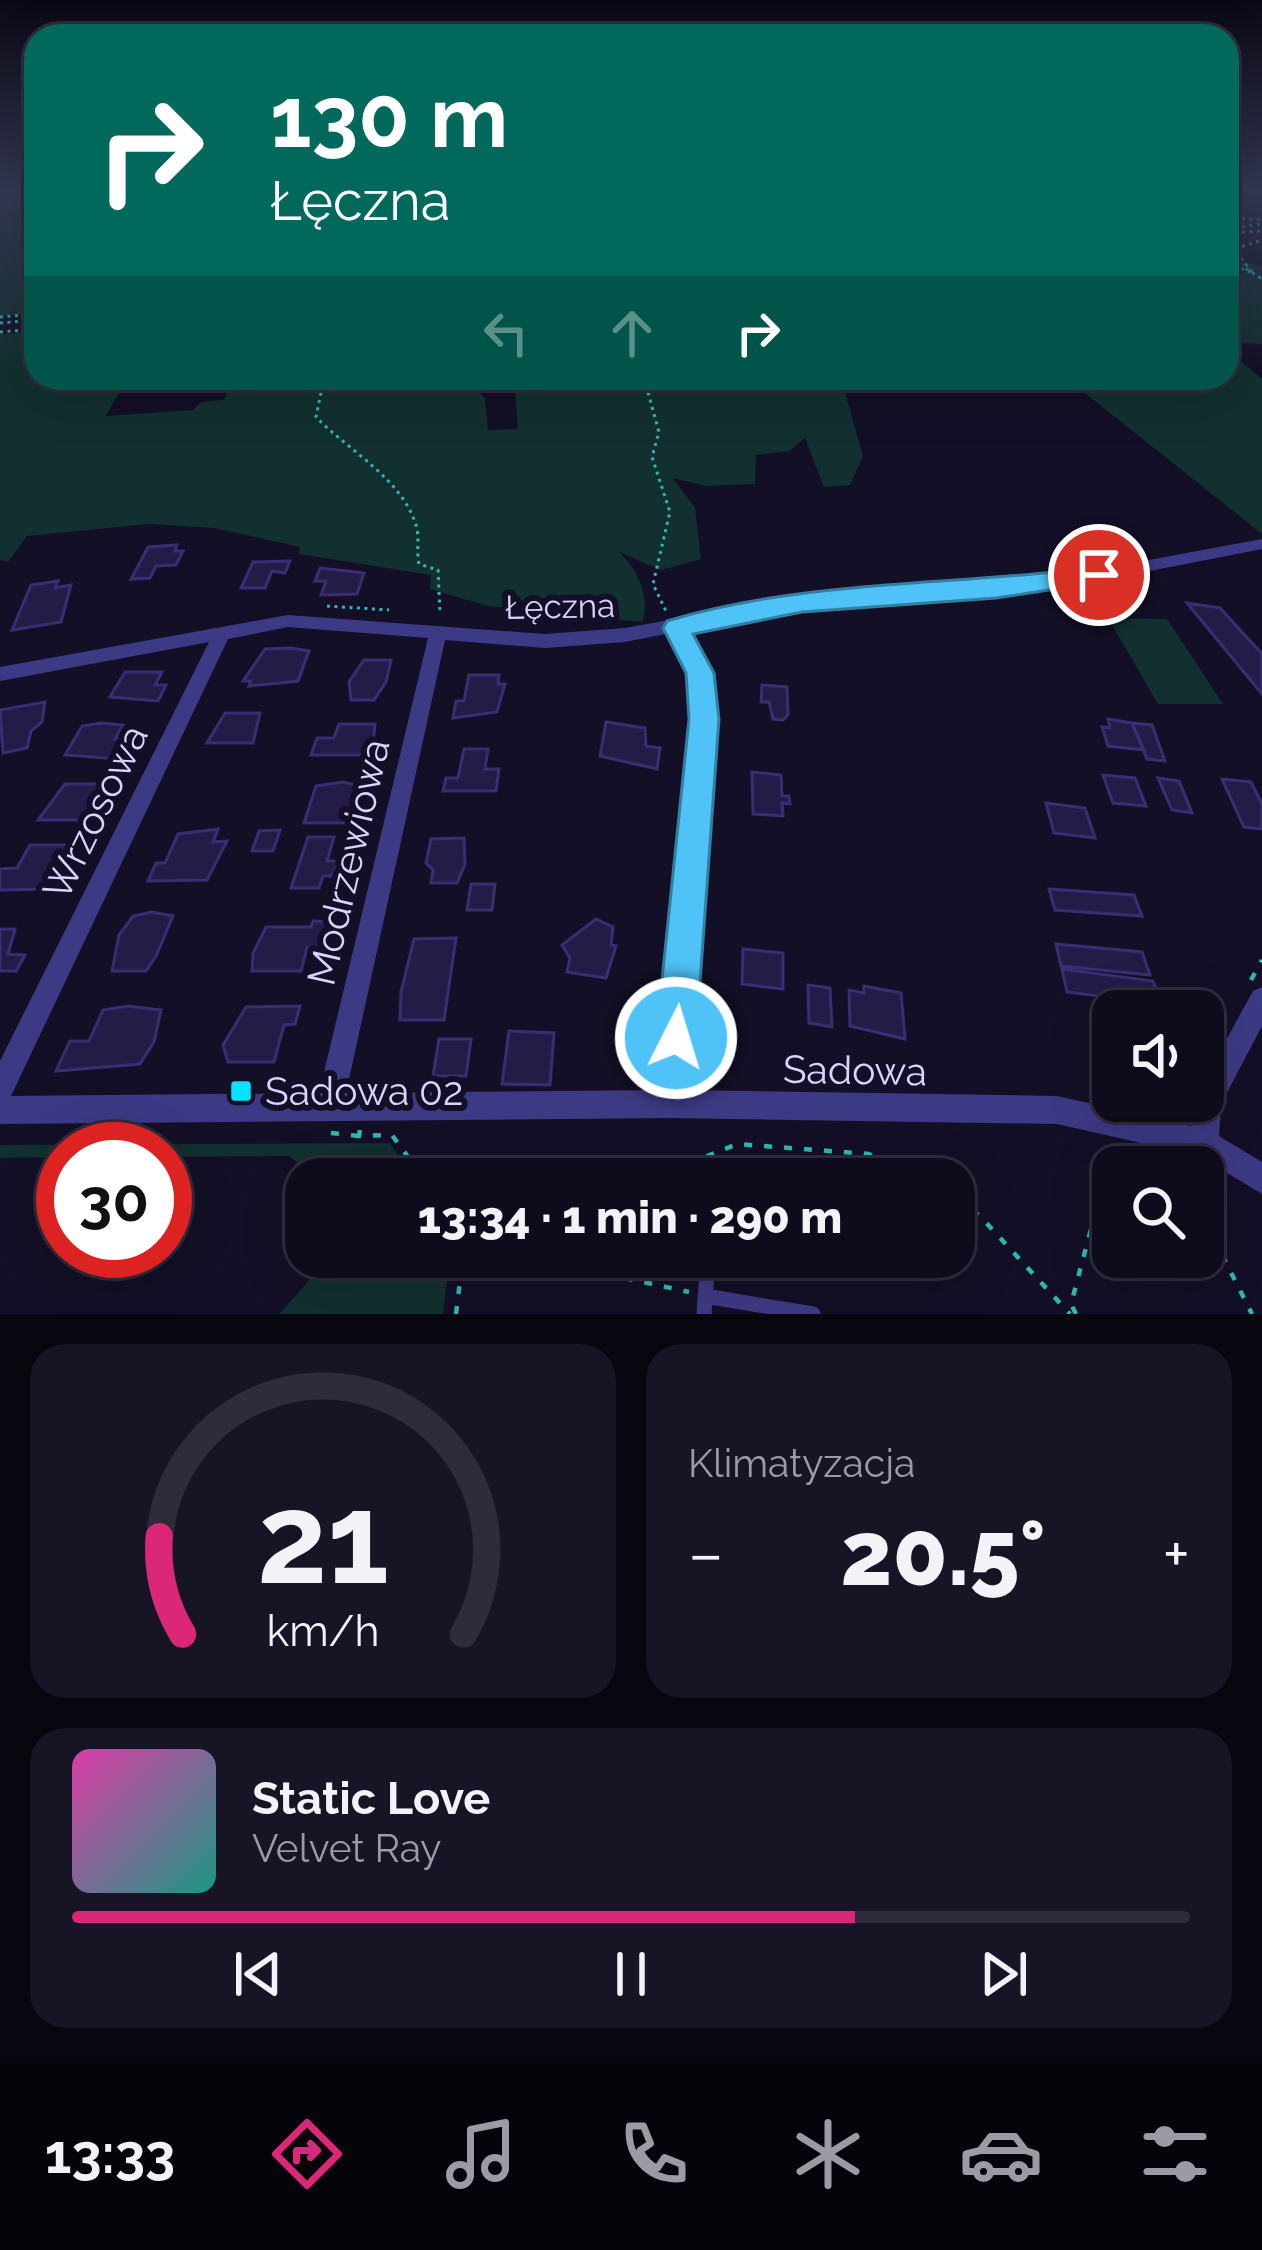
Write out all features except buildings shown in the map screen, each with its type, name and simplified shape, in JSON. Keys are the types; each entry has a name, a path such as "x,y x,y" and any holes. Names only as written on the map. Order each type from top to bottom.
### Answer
{"street":[{"name":"Łęczna","path":"0,674 288,621 439,624 545,641 802,602 1068,581 1262,544"},
{"path":"671,620 700,673 704,719 671,1104"},
{"name":"Modrzewiowa","path":"329,1108 439,624"},
{"name":"Wrzosowa","path":"0,1090 223,631"},
{"path":"1206,1146 1208,1102 1262,1000"},
{"name":"Sadowa","path":"0,1110 671,1104 1057,1110 1174,1146"},
{"name":"Sadowa","path":"1224,1163 1262,1179"}],"lane":[{"path":"704,1305 812,1314"}],"path":[{"path":"1239,255 1252,272"},
{"path":"1239,264 1262,278"},
{"path":"1239,267 1252,272"},
{"path":"322,390 316,418 400,494 417,528 414,550 419,564 438,570 442,580 439,624"},
{"path":"647,390 659,432 652,457 670,512 652,584 671,620"},
{"path":"364,1108 359,1136 392,1135 409,1158"},
{"path":"703,1158 737,1144 876,1158"},
{"path":"975,1213 1073,1314"},
{"path":"1073,1314 1092,1226"},
{"path":"1224,1259 1252,1314"},
{"path":"456,1314 460,1278"},
{"path":"604,1278 704,1305"}],"green space":[{"path":"0,252 24,252 24,314 0,316"},
{"path":"1239,260 1262,267 1262,344 1239,343"},
{"path":"24,332 24,390 120,390 106,416 193,410 201,402 224,400 229,390 477,390 485,398 488,430 518,429 515,390 844,390 863,456 850,485 824,487 805,438 789,451 756,455 755,484 706,486 673,478 695,508 701,559 661,570 619,552 641,584 642,622 488,606 430,589 431,575 299,554 300,547 214,528 148,524 27,536 8,562 0,560 0,334"},
{"path":"1239,360 1262,379 1262,534 1081,390 1239,390"},
{"path":"1108,618 1167,619 1223,704 1158,704"},
{"path":"390,1143 400,1158 192,1157 192,1144"},
{"path":"0,1145 36,1145 36,1157 0,1158"},
{"path":"310,1278 447,1278 443,1314 279,1314"}],"place":[{"name":"Sadowa 02","path":"241,1091"}],"route":[{"path":"676,1038 704,719 700,673 676,628 802,602 996,589 1099,575"}]}
